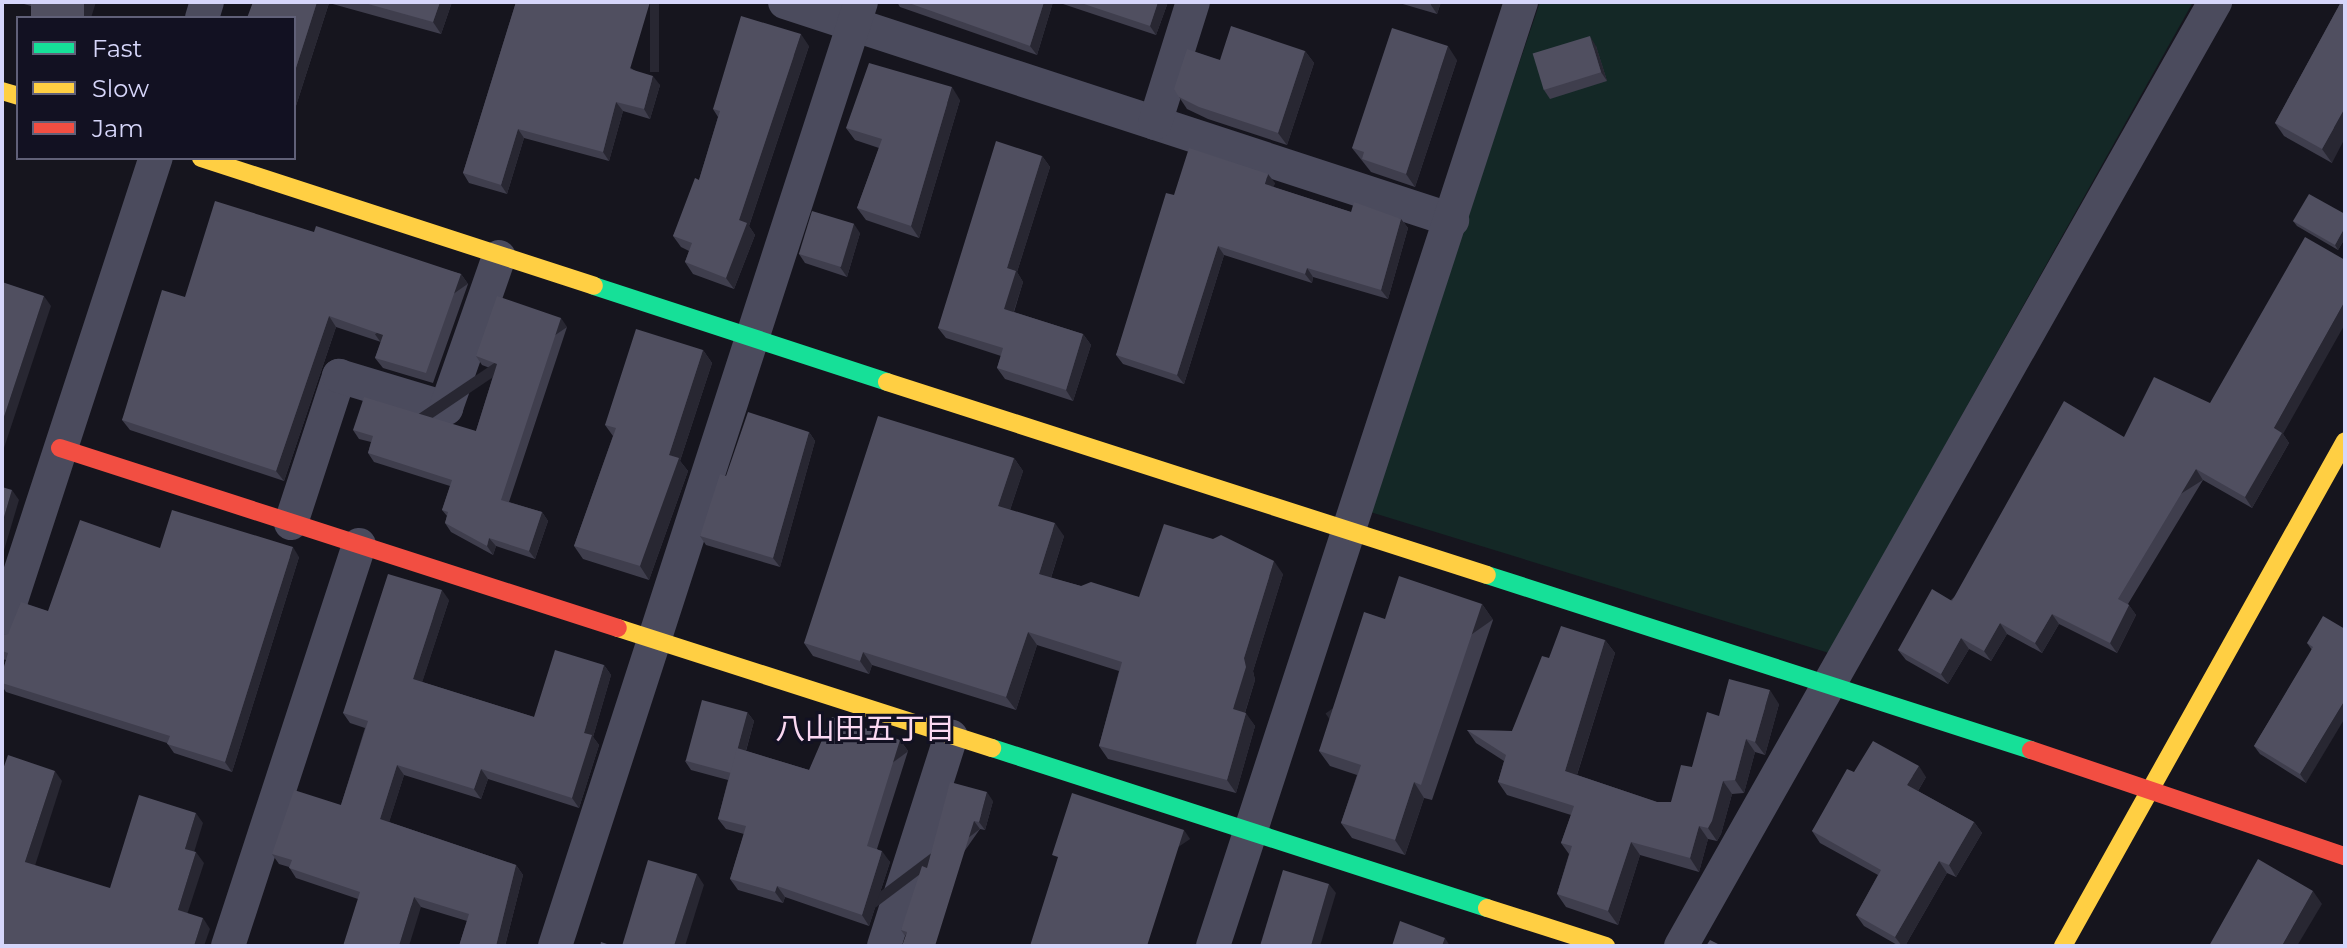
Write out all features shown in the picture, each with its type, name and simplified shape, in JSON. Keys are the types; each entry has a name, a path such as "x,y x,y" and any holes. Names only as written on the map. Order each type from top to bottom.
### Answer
{"street":[{"path":"785,2 858,13 1155,123 1452,220"},
{"path":"1155,123 1193,2"},
{"path":"1213,946 1345,531 1452,220 1521,2"},
{"path":"1681,946 2215,2"},
{"path":"555,946 858,13"},
{"path":"2,628 155,160"},
{"path":"207,160 1345,531 1830,682 2148,794 2345,856"},
{"path":"291,523 339,376 446,408 499,257"},
{"path":"2063,946 2345,441"},
{"path":"60,448 1606,946"},
{"path":"228,946 359,545"},
{"path":"884,946 951,736"}],"green space":[{"path":"1540,2 2193,2 1829,653 1367,511"}],"building":[{"path":"31,2 84,2 84,16 31,16"},
{"path":"253,2 317,2 296,68 296,16 248,16"},
{"path":"361,2 440,2 433,22"},
{"path":"516,2 650,2 630,69 653,76 644,109 616,102 603,152 518,129 501,185 463,173"},
{"path":"906,2 1044,2 1030,46"},
{"path":"1078,2 1158,2 1150,26"},
{"path":"2341,2 2345,2 2345,108 2322,149 2275,123"},
{"path":"741,16 801,34 739,220 747,223 726,278 685,262 692,243 673,236 695,178 699,180 720,111 713,109"},
{"path":"1231,26 1305,51 1278,133 1199,107 1179,97 1174,89 1187,49 1220,60"},
{"path":"1392,28 1448,46 1406,174 1362,159 1364,152 1352,148"},
{"path":"1590,36 1601,72 1544,90 1533,54"},
{"path":"869,63 952,87 911,226 857,208 882,139 846,128"},
{"path":"996,141 1042,156 1007,268 1016,271 1004,309 1083,334 1066,390 997,368 1003,348 938,328"},
{"path":"1189,148 1268,174 1265,184 1351,212 1354,202 1401,219 1381,290 1307,268 1305,274 1218,246 1177,375 1116,355 1166,193 1174,195"},
{"path":"2309,194 2345,214 2345,227 2335,245 2293,221"},
{"path":"215,201 314,232 316,226 461,274 426,373 375,358 383,335 329,316 276,471 122,420 162,290 185,297"},
{"path":"812,211 854,224 841,267 799,254"},
{"path":"2305,237 2345,260 2345,301 2274,428 2282,433 2245,497 2196,469 2118,599 2129,605 2110,643 2052,614 2035,643 2000,623 1984,651 1961,638 1941,674 1898,650 1932,589 1952,601 2064,401 2124,437 2154,377 2210,403"},
{"path":"2,282 44,296 2,423"},
{"path":"497,296 561,318 501,500 542,512 529,551 489,538 487,546 445,523 448,512 442,510 452,480 368,453 373,436 353,430 364,397 476,431 497,364 476,356"},
{"path":"636,329 703,350 669,455 679,458 640,566 574,546 616,428 605,425"},
{"path":"748,412 809,432 773,558 700,536 720,474 726,476"},
{"path":"878,416 1014,458 998,506 1055,523 1039,574 1081,586 1091,582 1139,597 1164,524 1213,539 1221,535 1274,561 1244,658 1246,667 1233,709 1246,713 1227,780 1099,746 1122,662 1028,632 1006,697 863,652 860,661 804,643"},
{"path":"2,487 12,490 2,524"},
{"path":"172,510 293,547 225,762 167,744 170,736 2,683 8,653 2,651 2,635 8,634 21,602 48,611 80,520 160,548"},
{"path":"388,574 442,590 413,679 534,717 555,650 604,665 584,733 592,735 572,798 481,769 474,789 397,765 380,819 516,865 496,946 459,946 469,914 414,897 399,946 343,946 360,892 289,868 292,860 272,854 294,790 341,805 368,721 343,713"},
{"path":"1399,576 1482,604 1421,785 1414,782 1395,840 1341,823 1361,765 1319,751 1364,612 1385,619"},
{"path":"2323,616 2345,629 2345,700 2300,774 2254,746 2313,647 2307,643"},
{"path":"1561,626 1605,640 1565,771 1657,802 1671,802 1681,765 1692,767 1707,712 1719,716 1729,679 1770,690 1755,742 1746,739 1735,780 1723,781 1712,821 1708,828 1699,826 1690,858 1631,842 1608,911 1557,894 1572,846 1561,843 1574,806 1498,782 1506,755 1467,730 1512,731 1542,656 1549,658"},
{"path":"702,700 747,712 731,773 686,761"},
{"path":"832,717 900,740 867,846 882,851 862,915 777,886 775,892 730,879 746,826 718,819 737,748 809,770"},
{"path":"1873,741 1919,766 1907,785 1974,822 1949,865 1939,861 1895,937 1856,915 1881,870 1812,831 1847,769 1854,772"},
{"path":"8,755 55,771 25,862 110,888 139,795 196,813 185,849 196,852 178,910 203,918 194,946 2,946 2,772"},
{"path":"950,782 987,792 979,822 974,821 935,946 902,946 907,932 901,930 922,866 927,868"},
{"path":"1072,793 1184,830 1147,946 1030,946 1058,857 1052,855"},
{"path":"2258,859 2313,891 2283,944 2286,946 2209,946"},
{"path":"648,860 697,874 674,946 622,946"},
{"path":"1283,870 1329,884 1311,946 1260,946"},
{"path":"1400,921 1445,938 1442,946 1392,946"},
{"path":"1710,940 1722,946 1706,946"}],"traffic: fast":[{"path":"594,286 887,382"},
{"path":"1487,575 2031,750"},
{"path":"992,748 1487,908"}],"traffic: slow":[{"path":"2,91 16,95"},
{"path":"207,160 594,286"},
{"path":"887,382 1487,575"},
{"path":"2063,946 2345,441"},
{"path":"618,628 992,748"},
{"path":"1487,908 1606,946"}],"traffic: jam":[{"path":"60,448 618,628"},
{"path":"2031,750 2345,856"}],"district":[{"name":"八山田五丁目","path":"865,729"}]}
